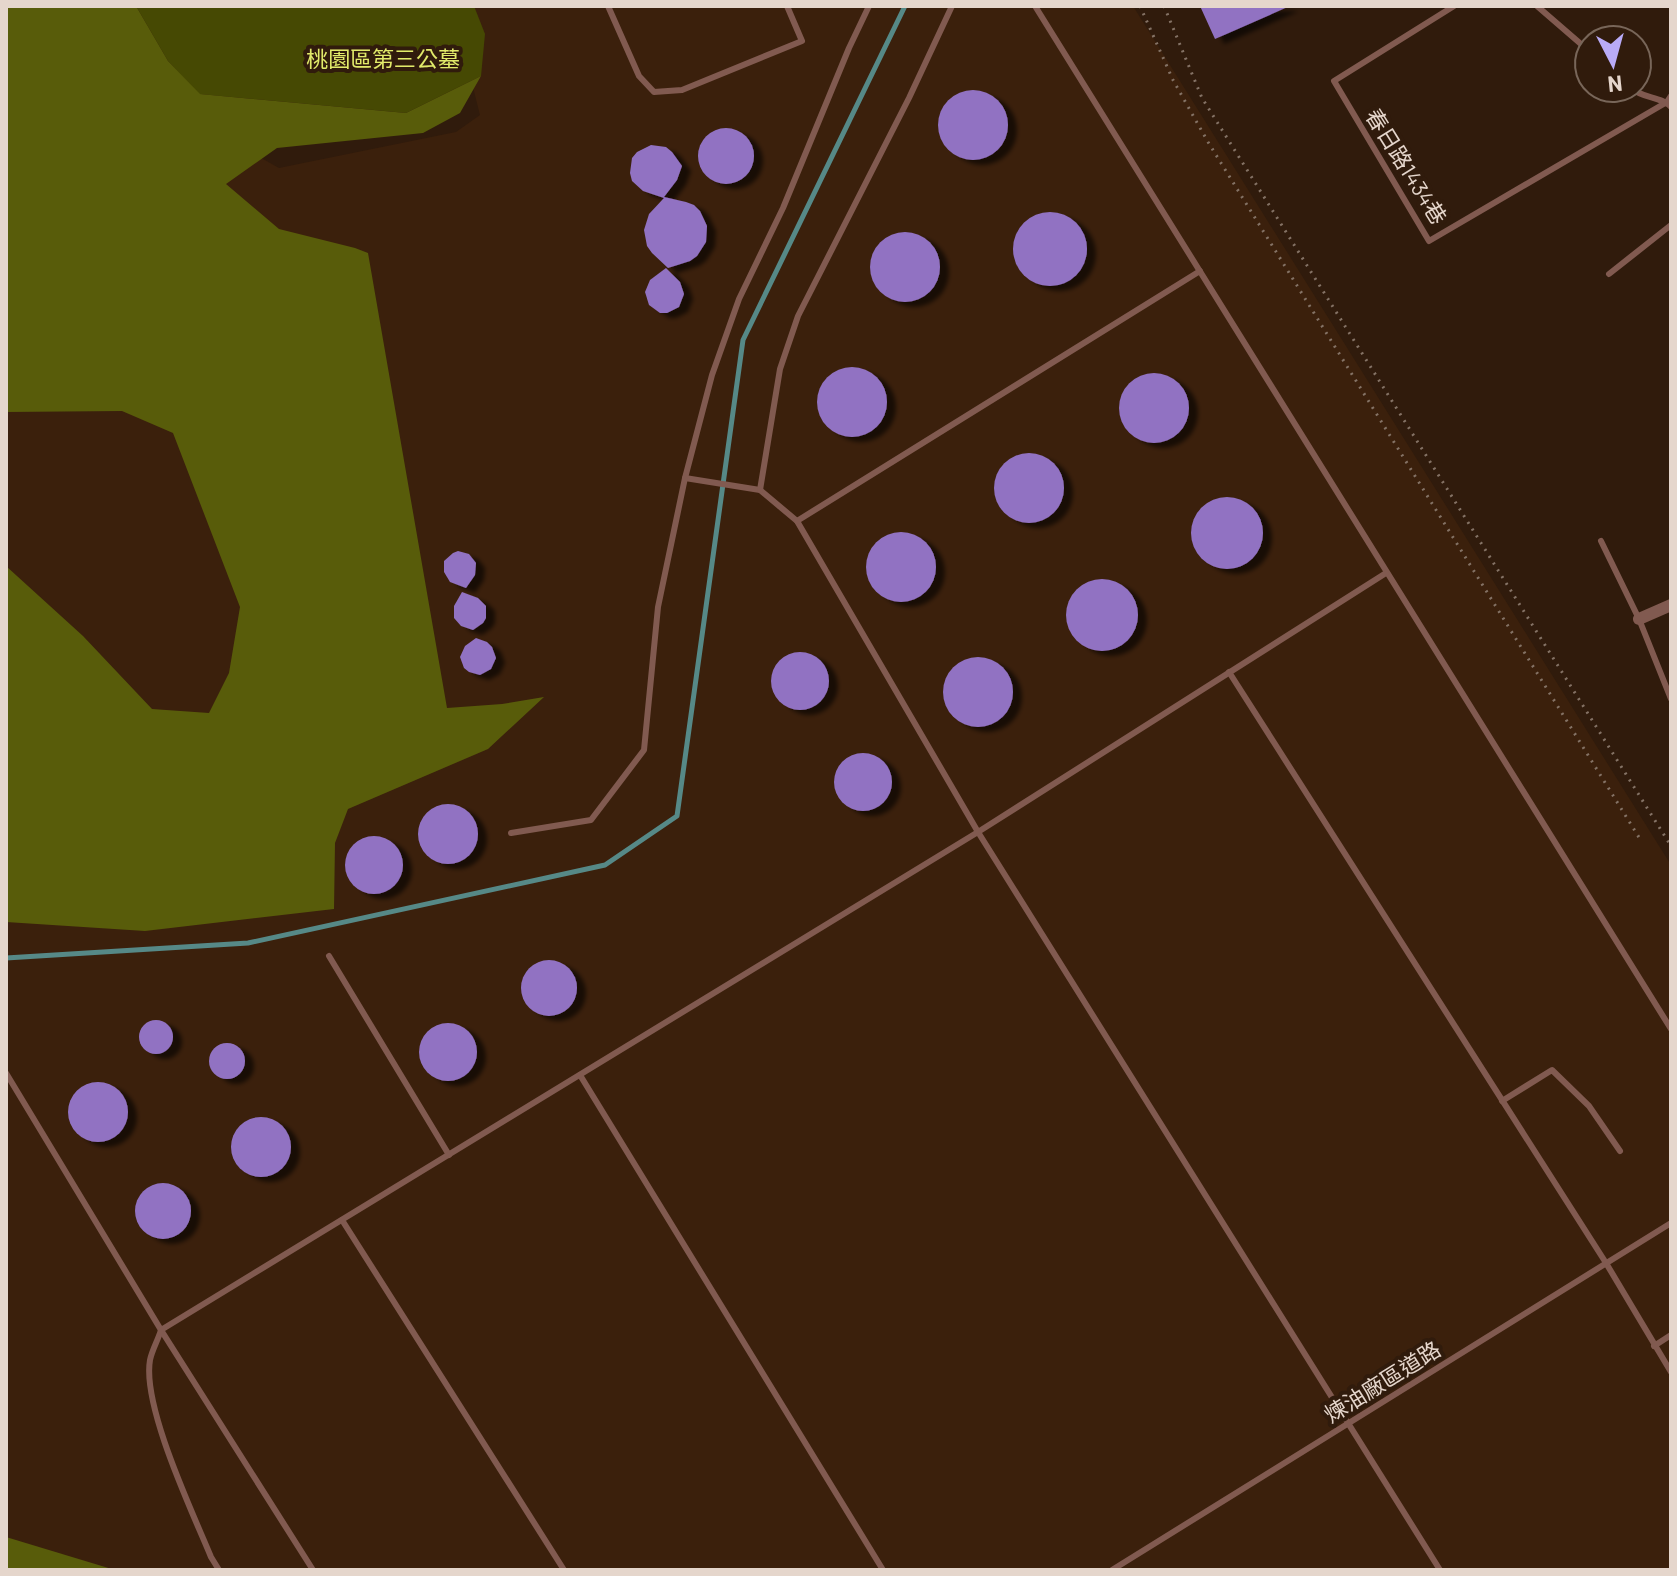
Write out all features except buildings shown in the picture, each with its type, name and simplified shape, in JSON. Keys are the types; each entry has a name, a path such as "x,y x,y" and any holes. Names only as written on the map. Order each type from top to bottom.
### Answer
{"street":[{"path":"1639,619 1671,605"}],"lane":[{"path":"608,6 639,76 654,92 682,90 802,41 787,6"},
{"path":"511,833 591,820 644,750 658,607 685,478 712,375 739,299 783,208 869,6"},
{"path":"760,490 780,369 798,316 952,6"},
{"path":"1035,6 1671,1029"},
{"name":"春日路1434巷","path":"1454,6 1334,81 1429,241 1670,102"},
{"path":"1537,6 1573,37"},
{"path":"1609,274 1671,225"},
{"path":"797,521 1200,271"},
{"path":"685,478 760,490 797,521 978,832 1440,1570"},
{"path":"1601,541 1639,619 1671,699"},
{"path":"219,1570 166,1444 150,1390 150,1360 161,1330 978,832 1386,573"},
{"path":"1229,672 1606,1263 1671,1372"},
{"path":"329,956 449,1155"},
{"path":"1502,1101 1552,1070 1589,1106 1620,1151"},
{"path":"6,1073 161,1330 313,1570"},
{"path":"580,1075 883,1570"},
{"path":"342,1220 564,1570"},
{"name":"煉油廠區道路","path":"1112,1570 1671,1223"},
{"path":"1654,1346 1671,1335"}],"path":[{"path":"1140,6 1173,80 1208,142 1640,839"},
{"path":"1164,6 1202,98 1671,846"}],"shaded area":[{"path":"6,6 136,6 168,61 200,94 406,113 481,76 460,113 423,133 277,148 226,184 279,229 368,253 447,708 544,697 488,749 348,809 335,843 334,909 145,931 6,922 6,566 83,636 152,709 209,713 229,673 240,607 173,433 122,411 6,412"},
{"path":"446,6 1133,6 1671,865 1671,1570 6,1570 6,22 15,21 279,168 456,132 480,115"},
{"path":"6,1537 115,1570 6,1570"}],"green space":[{"name":"桃園區第三公墓","path":"136,6 474,6 485,34 481,76 406,113 199,94 168,61"}],"waterway":[{"path":"6,958 248,943 605,865 677,816 743,340 905,6"}]}
